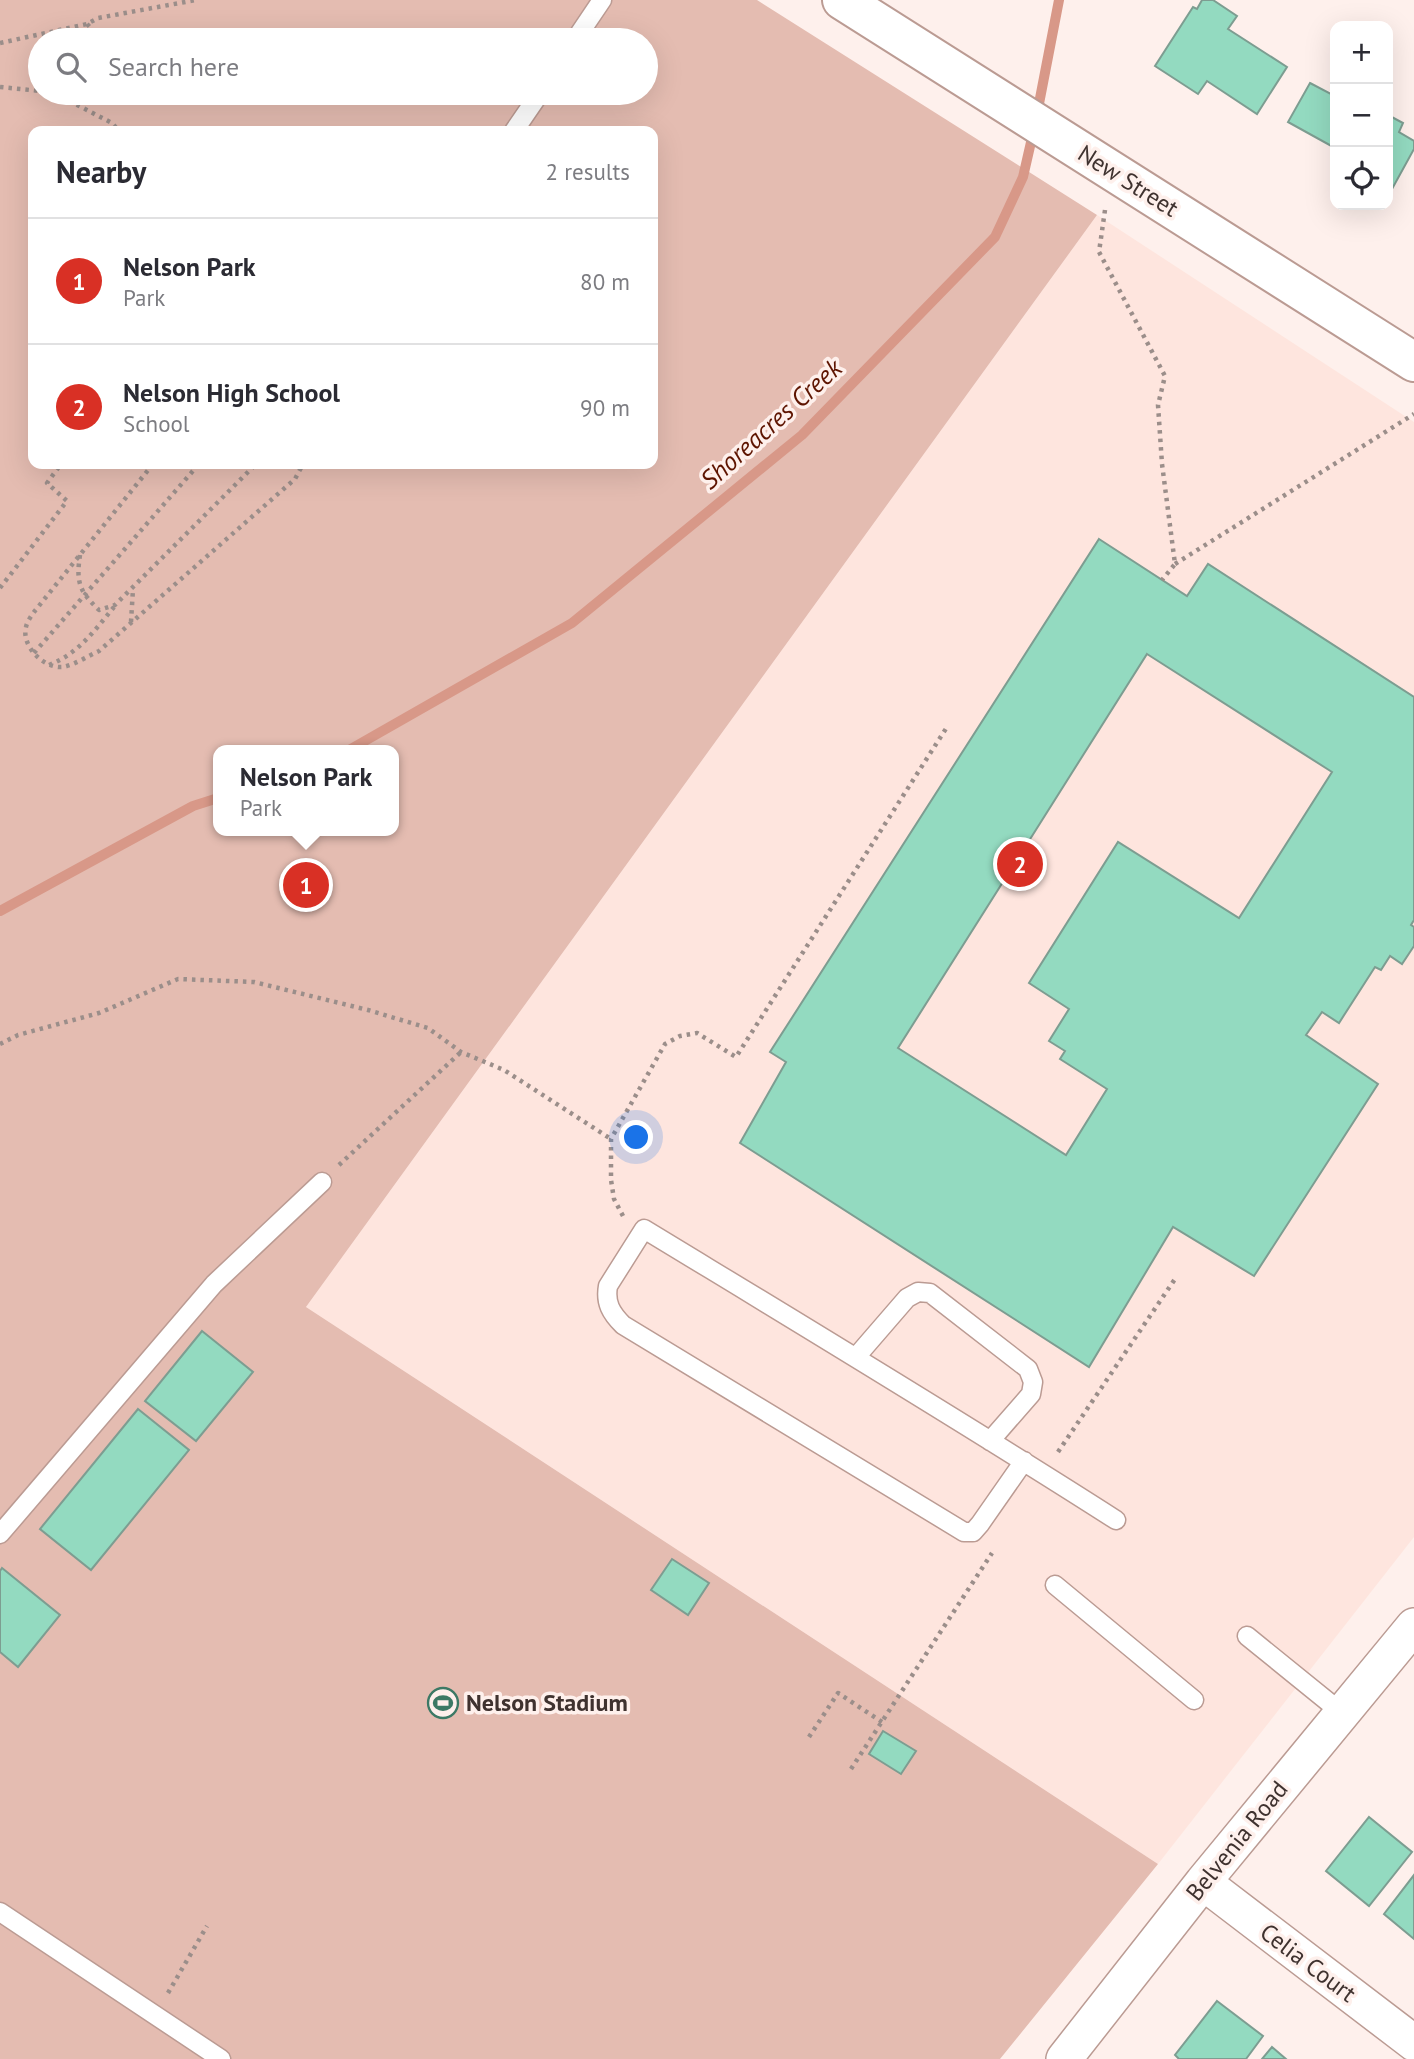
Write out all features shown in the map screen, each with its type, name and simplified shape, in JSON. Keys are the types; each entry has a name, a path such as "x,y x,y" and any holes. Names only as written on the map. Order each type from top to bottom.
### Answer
{"main road":[{"name":"New Street","path":"842,0 1414,362"}],"street":[{"name":"Belvenia Road","path":"1064,2059 1203,1882 1414,1626"},
{"name":"Celia Court","path":"1203,1882 1414,2043"}],"lane":[{"path":"583,28 602,0"},
{"path":"517,126 532,105"},
{"path":"0,1534 214,1284 322,1182"},
{"path":"1024,1461 980,1524 973,1531 964,1532 623,1325 611,1313 606,1297 608,1286 644,1229 856,1357 1024,1461 1116,1520"},
{"path":"856,1357 907,1298 918,1292 930,1293 1028,1369 1033,1382 1031,1394 990,1441"},
{"path":"1055,1585 1194,1700"},
{"path":"1247,1636 1342,1713"},
{"path":"0,1912 221,2059"}],"path":[{"path":"65,28 98,18 196,0"},
{"path":"87,23 91,28"},
{"path":"0,43 28,37"},
{"path":"0,87 28,90"},
{"path":"78,105 115,126"},
{"path":"1111,171 1099,252 1165,376 1158,405 1162,464 1175,564"},
{"path":"1162,580 1175,564 1414,414"},
{"path":"0,588 67,500 47,483 57,469"},
{"path":"149,469 33,612 25,628 26,640 34,653 48,665 63,667 99,651 295,479 300,469"},
{"path":"34,653 195,469"},
{"path":"48,665 66,659 85,641 115,605 251,469"},
{"path":"80,554 77,575 83,595 99,610 115,605"},
{"path":"131,623 133,587"},
{"path":"644,1229 623,1216 614,1199 611,1139 665,1044 680,1036 697,1033 736,1057 947,727"},
{"path":"0,1044 18,1035 99,1013 178,979 254,982 428,1028 461,1052 504,1070 611,1139"},
{"path":"322,1182 461,1052"},
{"path":"808,1737 838,1693 882,1722"},
{"path":"156,2015 206,1926"}],"shaded area":[{"path":"0,0 757,0 1097,215 306,1307 1158,1864 1000,2059 0,2059"},
{"path":"1097,215 1414,422 1414,1537 1158,1864 306,1307"}],"building":[{"path":"1202,0 1213,0 1237,16 1228,29 1287,67 1257,114 1207,81 1198,94 1155,66 1193,7 1197,9"},
{"path":"1310,83 1330,93 1330,145 1288,122"},
{"path":"1393,118 1403,123 1399,132 1414,141 1414,149 1393,187"},
{"path":"1099,539 1187,596 1208,564 1414,697 1414,920 1411,925 1414,927 1414,946 1402,964 1390,956 1381,970 1375,967 1339,1023 1322,1012 1306,1035 1378,1084 1254,1276 1173,1227 1089,1367 740,1143 786,1062 770,1052","holes":["1147,654 1332,772 1239,918 1118,842 1029,983 1069,1009 1049,1041 1065,1051 1060,1059 1107,1089 1066,1155 898,1048"]},
{"path":"202,1331 253,1372 196,1441 145,1401"},
{"path":"138,1409 189,1450 91,1570 40,1529"},
{"path":"672,1559 709,1583 688,1615 651,1590"},
{"path":"2,1568 60,1615 18,1667 0,1652"},
{"path":"883,1731 916,1751 901,1774 869,1754"},
{"path":"1369,1817 1412,1852 1369,1906 1326,1871"},
{"path":"1414,1875 1414,1939 1384,1914"},
{"path":"1217,2001 1263,2036 1246,2059 1179,2059 1175,2055"},
{"path":"1272,2047 1286,2059 1262,2059"}],"waterway":[{"name":"Shoreacres Creek","path":"1037,114 1059,0"},
{"name":"Shoreacres Creek","path":"358,745 572,623 802,435 995,237 1023,177 1034,129"},
{"name":"Shoreacres Creek","path":"0,911 193,806 213,800"}],"place":[{"name":"Nelson High School","path":"1020,864"},
{"name":"Nelson Park","path":"306,885"},
{"name":"Nelson Stadium","path":"443,1703"}]}
